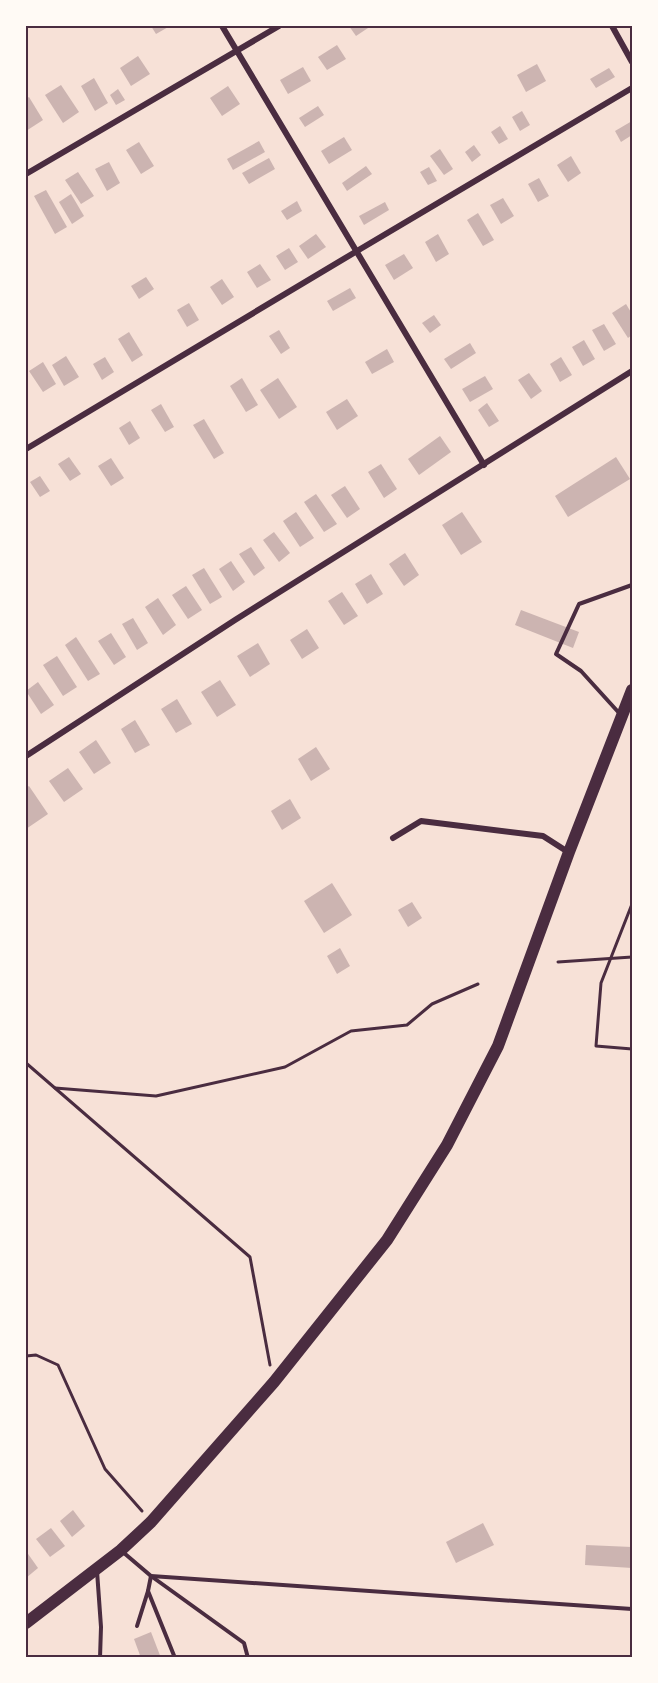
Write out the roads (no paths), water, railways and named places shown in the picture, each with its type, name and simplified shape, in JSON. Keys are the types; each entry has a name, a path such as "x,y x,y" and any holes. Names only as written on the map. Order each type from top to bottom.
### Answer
{"main road":[{"path":"26,1623 121,1550 151,1522 274,1382 387,1240 447,1145 498,1046 569,852 633,690"}],"street":[{"path":"222,26 484,465"},
{"path":"26,174 279,26"},
{"path":"612,26 633,62"},
{"path":"26,449 633,88"},
{"path":"26,756 235,620 633,371"},
{"path":"393,838 421,821 543,836 569,852"}],"lane":[{"path":"623,717 581,671 555,654 579,604 633,585"},
{"path":"121,1550 151,1576 244,1643 248,1658"},
{"path":"97,1568 101,1626 100,1658"},
{"path":"137,1626 151,1576"},
{"path":"151,1576 633,1609"},
{"path":"148,1591 175,1658"}]}
